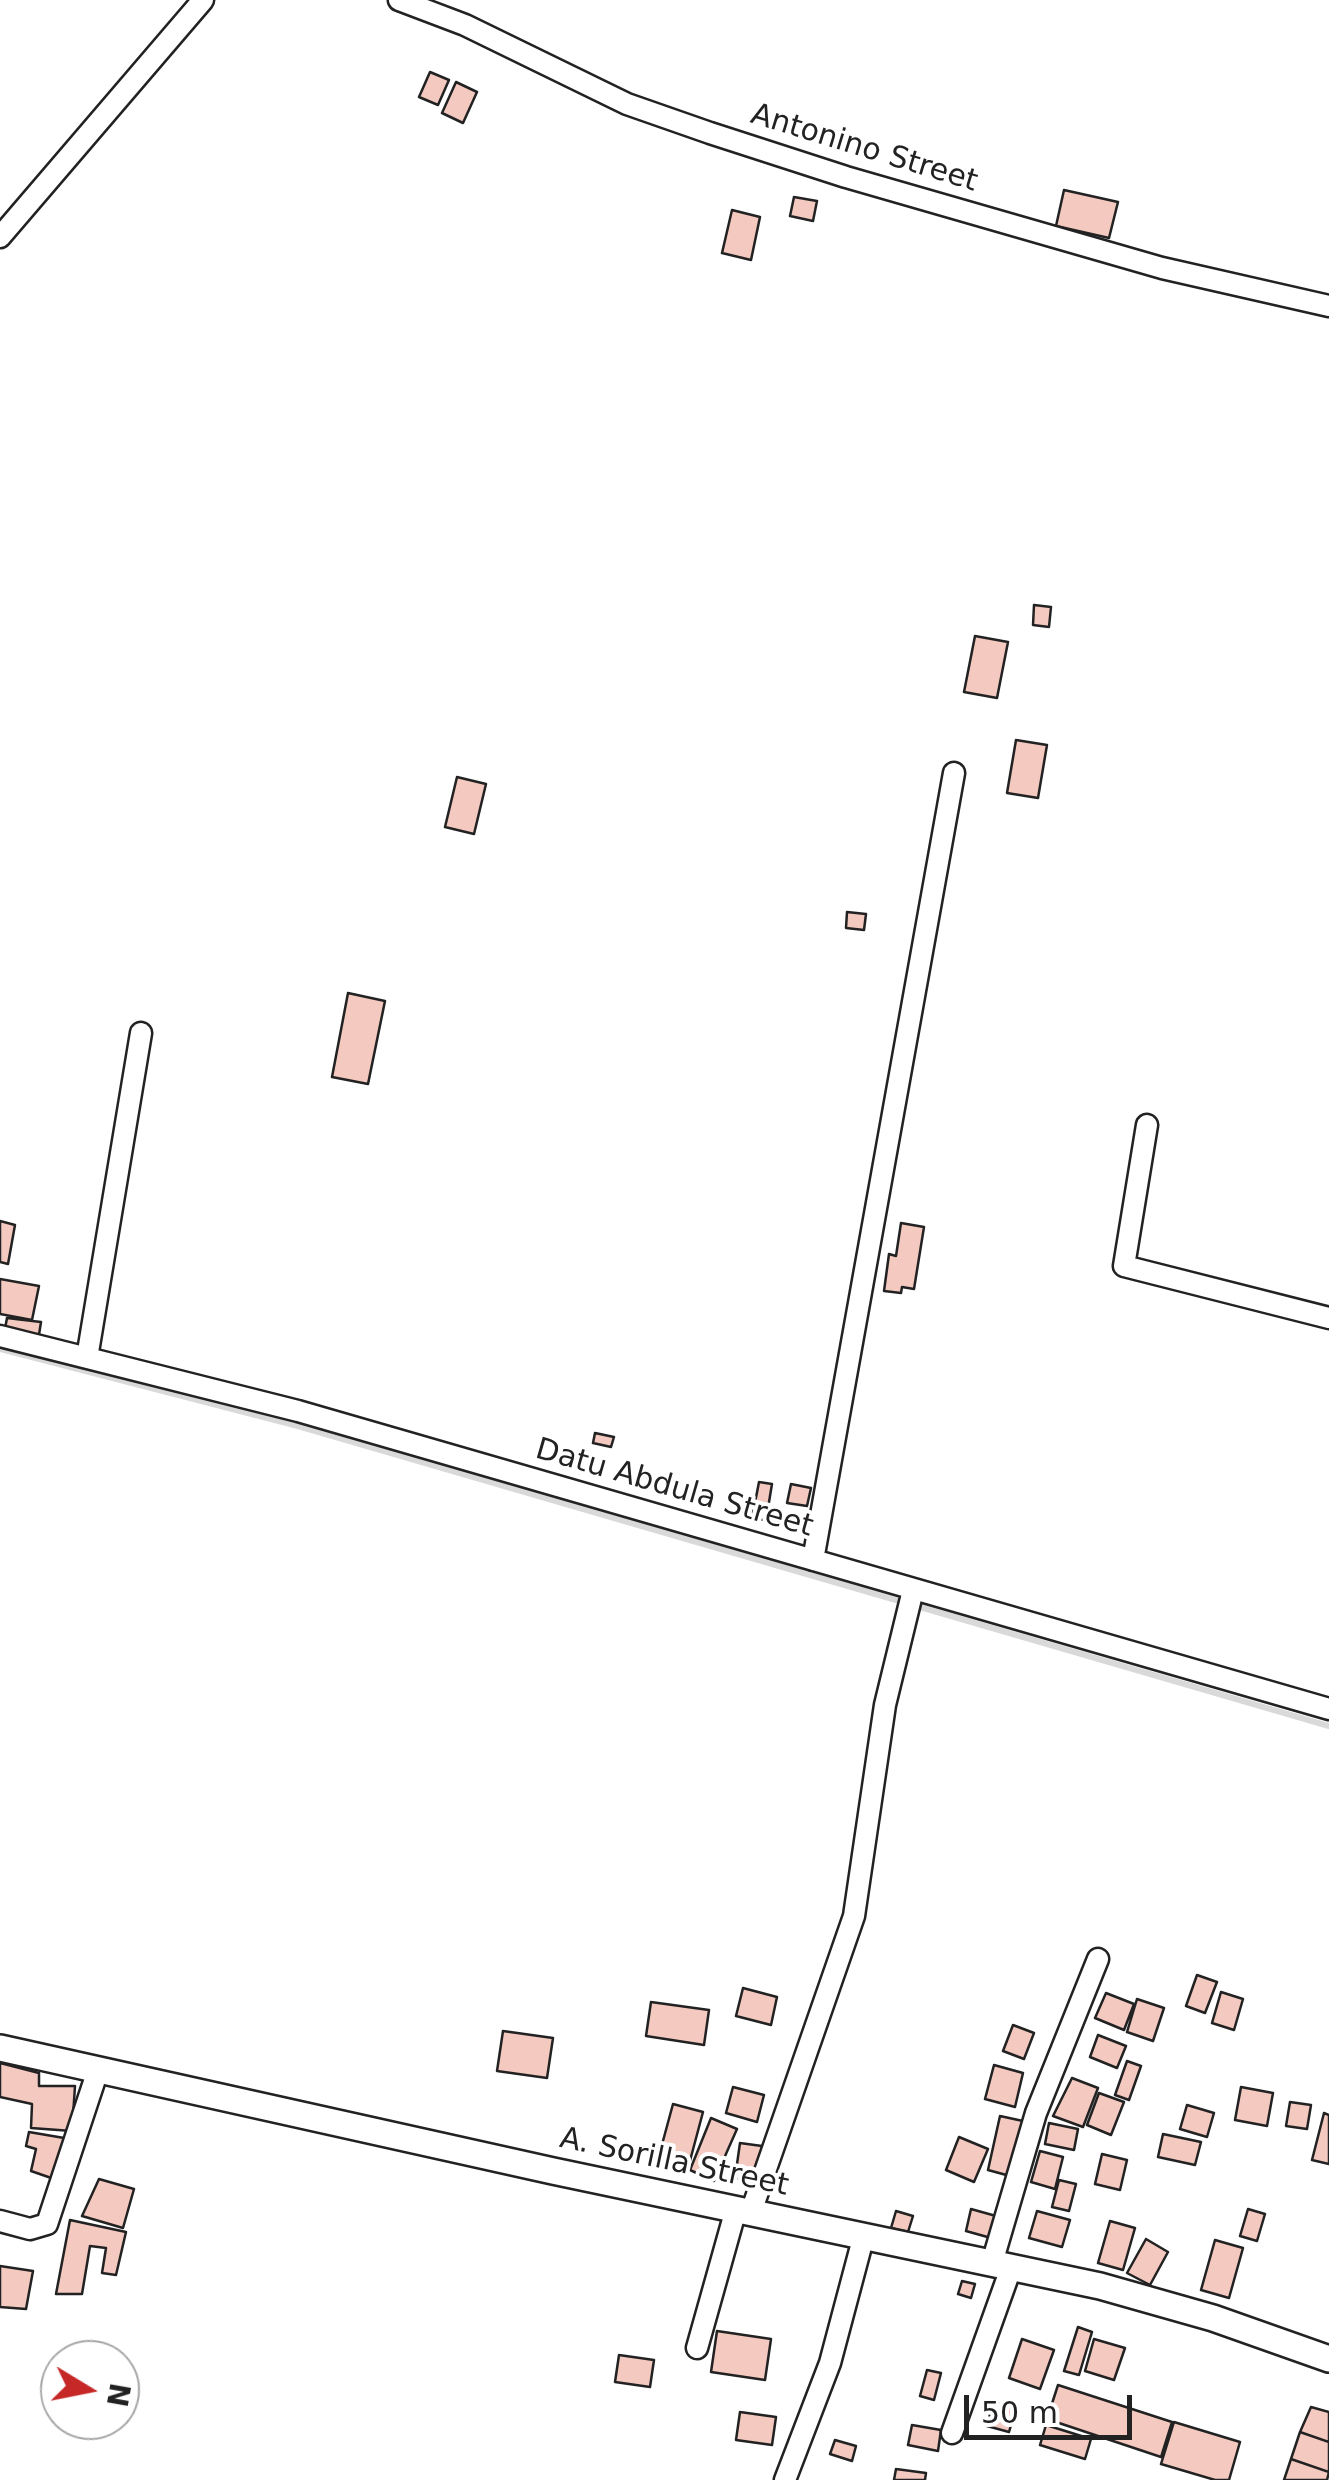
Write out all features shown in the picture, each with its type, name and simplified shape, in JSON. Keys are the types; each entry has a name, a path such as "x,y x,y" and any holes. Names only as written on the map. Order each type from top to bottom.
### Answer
{"street":[{"path":"0,237 203,0"},
{"name":"Antonino Street","path":"399,0 465,25 627,104 710,133 846,177 1162,268 1329,306"},
{"path":"812,1560 954,773"},
{"path":"86,1358 141,1033"},
{"path":"1147,1124 1124,1266 1329,1318"},
{"name":"Datu Abdula Street","path":"0,1336 298,1412 1329,1709"},
{"path":"698,2348 744,2210 854,1916 886,1705 913,1590"},
{"path":"952,2433 1002,2265 1036,2113 1098,1960"},
{"name":"A. Sorilla Street","path":"0,2048 1154,2299 1329,2359"},
{"path":"0,2221 30,2229 47,2224 98,2070"},
{"path":"786,2480 824,2382 864,2235"}],"building":[{"path":"430,72 449,80 438,105 419,97"},
{"path":"456,82 477,92 463,123 442,113"},
{"path":"1064,190 1118,202 1109,238 1056,226"},
{"path":"794,197 817,201 813,221 790,216"},
{"path":"732,210 760,217 751,260 722,253"},
{"path":"1034,605 1051,607 1049,627 1033,625"},
{"path":"975,636 1008,642 997,698 964,692"},
{"path":"1016,740 1047,745 1038,798 1007,793"},
{"path":"457,777 486,784 474,834 445,827"},
{"path":"847,912 866,914 864,930 846,928"},
{"path":"348,993 385,1001 368,1084 332,1077"},
{"path":"0,1221 15,1225 8,1264 0,1262"},
{"path":"901,1223 924,1227 914,1289 902,1287 901,1293 884,1291 889,1254 896,1256"},
{"path":"0,1279 39,1286 32,1320 0,1314"},
{"path":"7,1318 41,1322 38,1341 4,1334"},
{"path":"595,1433 614,1437 611,1447 593,1443"},
{"path":"759,1482 772,1484 766,1520 752,1518"},
{"path":"791,1484 811,1488 807,1506 787,1503"},
{"path":"1197,1975 1217,1982 1205,2013 1186,2006"},
{"path":"743,1988 777,1997 771,2025 736,2016"},
{"path":"1221,1992 1243,1999 1234,2030 1212,2023"},
{"path":"1106,1993 1134,2004 1124,2030 1095,2018"},
{"path":"1137,1999 1164,2008 1153,2041 1127,2032"},
{"path":"651,2002 709,2010 704,2045 646,2036"},
{"path":"1013,2025 1034,2033 1024,2059 1003,2051"},
{"path":"503,2031 553,2038 547,2078 497,2071"},
{"path":"1098,2035 1126,2046 1117,2068 1090,2057"},
{"path":"1127,2061 1141,2066 1129,2100 1115,2095"},
{"path":"0,2063 39,2073 39,2086 75,2086 72,2131 31,2128 32,2104 0,2097"},
{"path":"994,2065 1023,2073 1015,2107 985,2099"},
{"path":"1072,2078 1098,2088 1083,2127 1053,2116"},
{"path":"733,2087 764,2095 757,2122 726,2113"},
{"path":"1241,2087 1273,2093 1267,2126 1235,2120"},
{"path":"1099,2093 1124,2102 1111,2135 1087,2125"},
{"path":"1290,2102 1311,2105 1307,2129 1286,2126"},
{"path":"673,2104 703,2112 687,2172 657,2163"},
{"path":"1187,2105 1214,2113 1207,2137 1180,2129"},
{"path":"1324,2113 1329,2115 1329,2164 1312,2160"},
{"path":"1000,2116 1023,2121 1010,2176 988,2170"},
{"path":"711,2118 737,2129 714,2181 690,2170"},
{"path":"1049,2123 1078,2129 1074,2150 1045,2144"},
{"path":"29,2132 70,2139 57,2180 31,2171 36,2149 26,2146"},
{"path":"1163,2134 1201,2142 1195,2165 1158,2157"},
{"path":"959,2137 988,2149 974,2182 946,2170"},
{"path":"740,2143 762,2146 757,2181 735,2178"},
{"path":"1040,2151 1063,2157 1055,2189 1031,2182"},
{"path":"1102,2154 1127,2160 1120,2190 1095,2184"},
{"path":"99,2179 134,2189 123,2228 82,2216"},
{"path":"1059,2180 1076,2184 1069,2211 1052,2207"},
{"path":"971,2209 996,2216 991,2238 966,2231"},
{"path":"1248,2209 1265,2214 1257,2241 1240,2236"},
{"path":"896,2211 913,2216 908,2232 891,2228"},
{"path":"1037,2211 1070,2220 1062,2247 1029,2238"},
{"path":"70,2220 126,2232 116,2275 102,2273 106,2248 90,2246 82,2294 56,2294"},
{"path":"1110,2221 1135,2228 1123,2270 1098,2263"},
{"path":"1146,2239 1168,2252 1150,2285 1127,2273"},
{"path":"1215,2240 1243,2248 1229,2298 1201,2290"},
{"path":"0,2266 33,2271 26,2309 0,2307"},
{"path":"962,2281 975,2284 971,2298 958,2294"},
{"path":"1078,2327 1092,2332 1079,2375 1064,2371"},
{"path":"717,2331 771,2339 765,2380 711,2372"},
{"path":"1022,2339 1054,2350 1040,2389 1009,2378"},
{"path":"1094,2339 1125,2348 1114,2380 1085,2371"},
{"path":"619,2355 654,2360 650,2387 615,2382"},
{"path":"927,2370 941,2373 934,2400 920,2396"},
{"path":"1058,2385 1172,2422 1161,2457 1047,2419"},
{"path":"993,2402 1016,2408 1009,2432 987,2426"},
{"path":"1311,2407 1329,2412 1329,2442 1300,2432"},
{"path":"740,2412 776,2417 772,2445 736,2440"},
{"path":"1174,2422 1240,2442 1229,2480 1215,2480 1161,2464"},
{"path":"912,2425 941,2430 938,2451 908,2445"},
{"path":"1046,2425 1091,2439 1085,2459 1040,2445"},
{"path":"1300,2432 1329,2442 1329,2472 1291,2459"},
{"path":"835,2440 856,2446 852,2461 830,2454"},
{"path":"1291,2459 1329,2472 1327,2480 1284,2480"},
{"path":"896,2469 926,2473 925,2480 894,2480"}],"waterway":[{"path":"0,1349 298,1426 1329,1726"}]}
